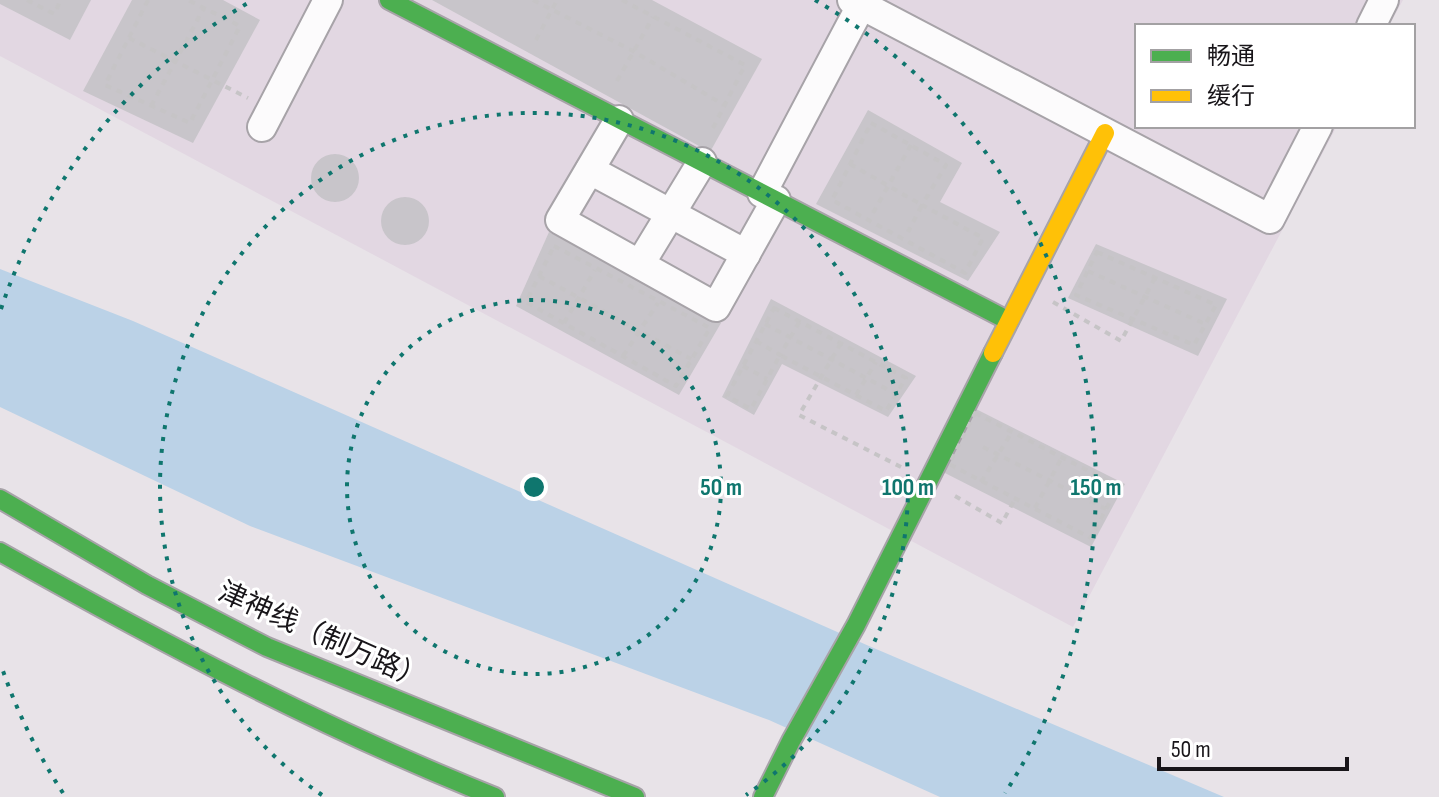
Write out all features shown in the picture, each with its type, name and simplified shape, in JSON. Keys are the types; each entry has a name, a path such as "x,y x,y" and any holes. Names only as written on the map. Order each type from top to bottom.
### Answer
{"main road":[{"path":"389,0 619,120 704,151 769,197 1009,321"},
{"path":"763,797 856,625 1105,133"},
{"name":"津神线（制万路）","path":"0,499 121,570 267,647 635,797"},
{"path":"0,552 147,635 414,765 495,797"}],"street":[{"path":"267,118 328,0"},
{"path":"1372,24 1384,0"},
{"path":"619,120 560,220 716,307 746,254 859,2 1270,219 1317,128"},
{"path":"640,264 672,214 704,151"},
{"path":"590,170 746,254"}],"path":[{"path":"27,0 54,14 61,0"},
{"path":"148,0 105,85 190,123 240,26 188,0"},
{"path":"533,0 633,51 724,106"},
{"path":"534,44 557,0"},
{"path":"622,0 745,65 704,151"},
{"path":"151,106 204,8"},
{"path":"613,88 653,17"},
{"path":"129,38 212,81 267,118"},
{"path":"850,164 922,205 983,238 965,273 904,240 832,200 850,164 871,123 946,165 922,205 904,240"},
{"path":"856,242 911,145"},
{"path":"554,246 710,328 676,386 526,302 539,276 554,246"},
{"path":"1097,252 1216,305 1194,345 1076,295 1088,271 1097,252"},
{"path":"564,323 597,268"},
{"path":"1088,271 1205,324"},
{"path":"539,276 691,359"},
{"path":"1027,287 1121,341 1155,278"},
{"path":"623,356 659,301"},
{"path":"756,341 780,355 886,411 906,378 800,321 774,308 765,324 756,341 743,366 727,396 751,409 780,355 800,321"},
{"path":"765,324 896,394"},
{"path":"841,343 799,415 927,480 1002,523 1015,499"},
{"path":"856,395 876,362"},
{"path":"743,366 767,379"},
{"path":"975,413 1118,486 1091,538 949,464 961,438 975,413"},
{"path":"981,482 1012,432"},
{"path":"961,438 1106,509"},
{"path":"1035,509 1062,457"}],"shaded area":[{"path":"0,0 1403,0 1390,24 1135,24 1135,128 1336,128 1073,627 0,56"}],"water":[{"path":"0,269 133,321 869,646 1224,797 940,797 769,720 250,526 0,407"}],"building":[{"path":"0,0 91,0 70,40 0,4"},
{"path":"132,0 223,0 260,20 193,143 83,91"},
{"path":"432,0 652,0 762,59 710,152"},
{"path":"868,110 962,163 940,202 1000,232 968,281 816,204"},
{"path":"335,154 344,155 352,161 358,169 358,187 352,195 344,201 335,202 326,201 318,195 312,187 311,178 312,169 318,161 326,155"},
{"path":"405,197 422,204 429,221 422,238 405,245 388,238 381,221 388,204"},
{"path":"549,232 721,323 679,395 516,306"},
{"path":"1096,244 1227,299 1198,356 1068,298"},
{"path":"771,299 916,376 888,417 782,364 754,415 722,397"},
{"path":"972,407 1125,484 1091,547 937,469"}],"traffic: fast":[{"path":"389,0 1009,321"},
{"path":"763,797 856,625 993,353"},
{"path":"0,499 147,585 267,647 635,797"},
{"path":"0,552 243,683 368,743 495,797"}],"traffic: slow":[{"path":"993,353 1105,133"}]}
